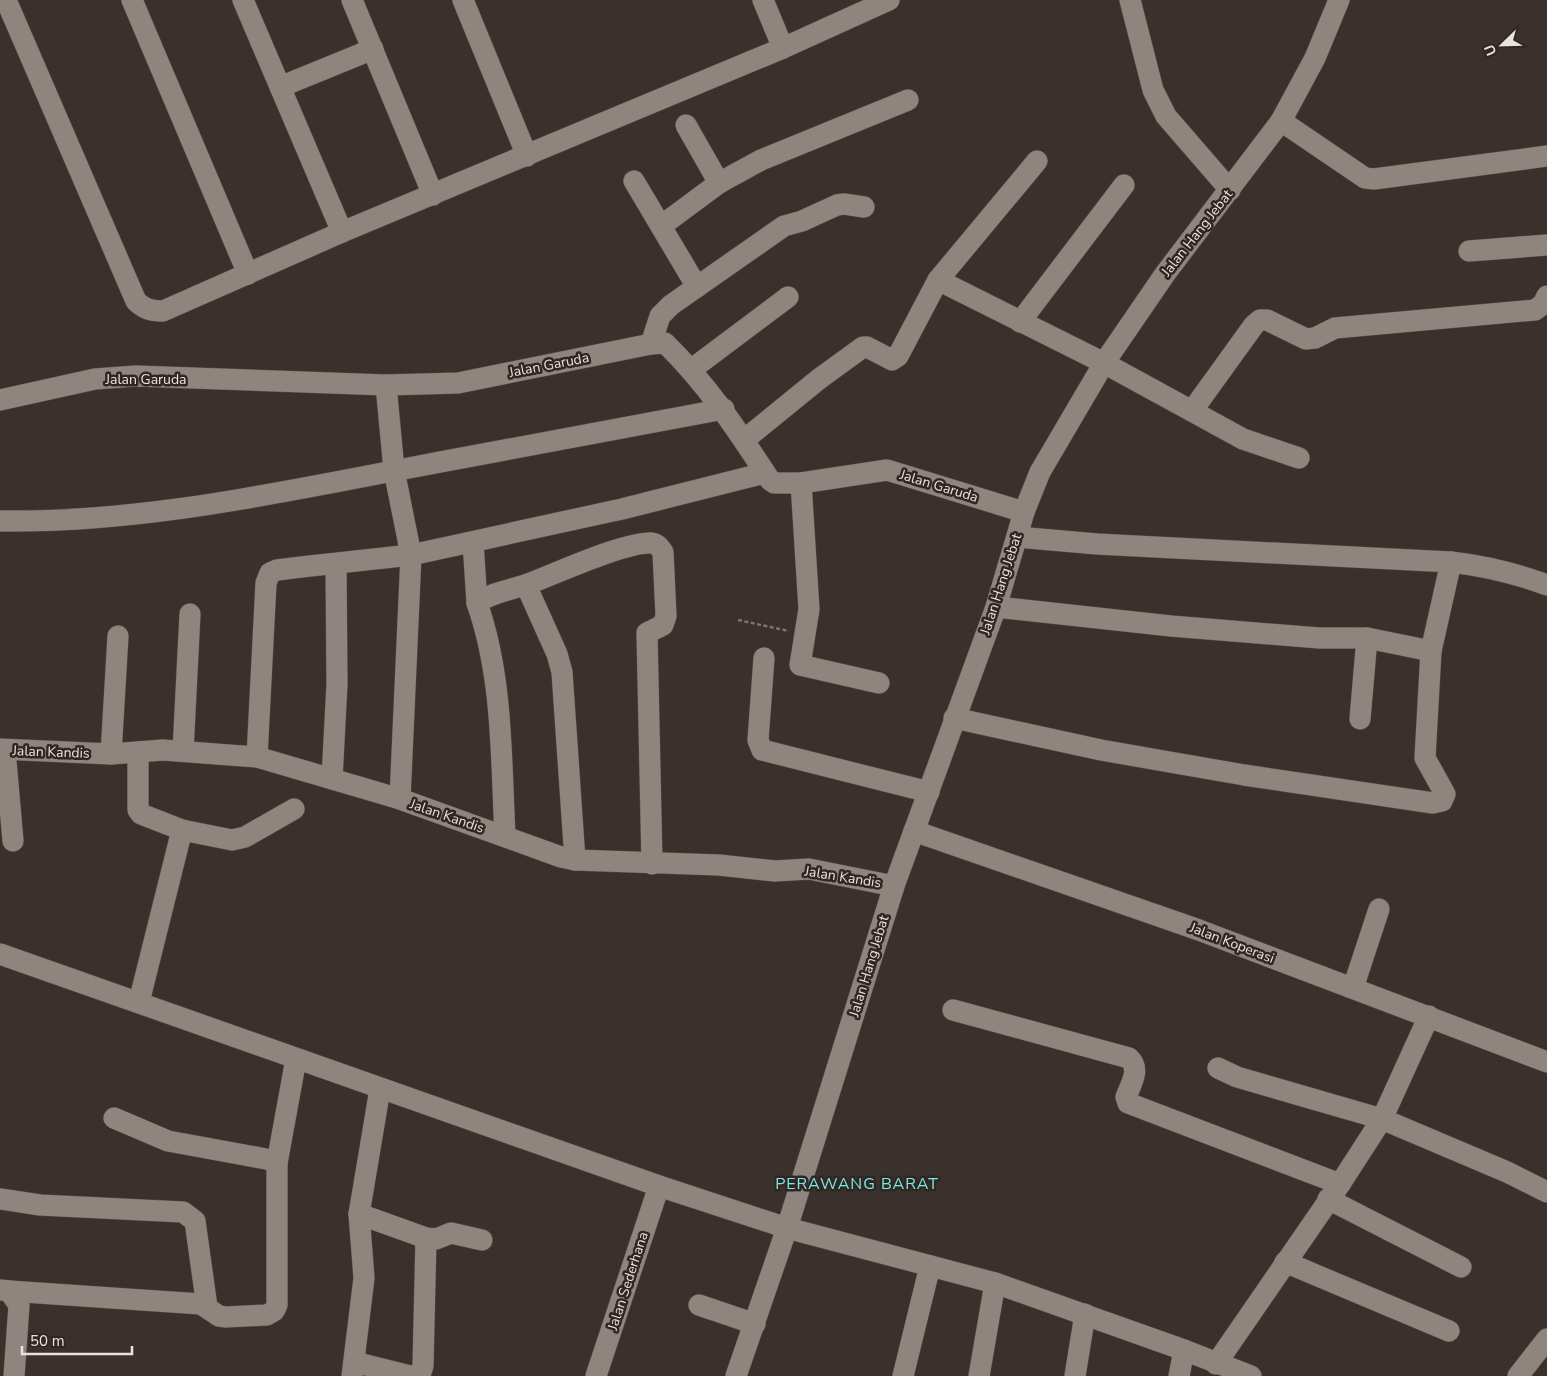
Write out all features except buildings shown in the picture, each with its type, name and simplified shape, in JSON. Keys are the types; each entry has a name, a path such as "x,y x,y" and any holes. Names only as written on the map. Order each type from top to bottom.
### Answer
{"street":[{"path":"6,0 136,301 147,309 163,310 342,232 783,48 889,0"},
{"path":"132,0 248,274"},
{"path":"243,0 342,232"},
{"path":"352,0 433,194"},
{"path":"463,0 527,156"},
{"path":"763,0 783,48"},
{"path":"1130,0 1154,90 1166,116 1230,190"},
{"name":"Jalan Hang Jebat","path":"736,1376 756,1324 788,1228 894,886 996,607 1024,512 1040,472 1104,363 1165,274 1281,121 1315,58 1339,0"},
{"path":"280,88 373,49"},
{"path":"660,226 718,182 761,160 908,100"},
{"path":"1281,121 1364,178 1374,179 1547,156"},
{"path":"686,125 718,182"},
{"path":"744,440 819,379 863,347 867,347 892,360 898,356 938,280 1037,161"},
{"path":"634,181 697,287"},
{"path":"1020,322 1124,185"},
{"path":"651,344 660,316 671,305 784,226 802,221 837,205 844,204 864,207"},
{"path":"1469,251 1547,245"},
{"path":"938,280 1104,363 1243,439 1299,458"},
{"path":"1192,411 1254,325 1260,320 1266,320 1306,339 1315,338 1335,328 1534,310 1543,304 1547,296"},
{"path":"692,369 788,297"},
{"name":"Jalan Garuda","path":"0,400 96,379 136,376 386,385 458,383 651,344 665,343 692,369 724,409 765,473 774,483 801,483 887,470 1024,512"},
{"path":"386,385 394,470 411,556 400,799"},
{"path":"0,521 112,516 239,501 394,470 724,409"},
{"path":"257,757 268,578 270,573 277,570 411,556 622,509 765,473"},
{"path":"801,483 809,610 800,664 879,683"},
{"path":"1017,537 1097,544 1451,562 1496,568 1547,585"},
{"path":"472,542 477,602 487,631 496,684 505,836"},
{"path":"477,602 489,596 526,585 631,546 653,543 660,546 663,552 665,622 647,634 652,864"},
{"path":"954,718 1101,750 1244,775 1433,802 1442,801 1445,794 1425,758 1431,651 1451,562"},
{"path":"332,779 337,684 336,564"},
{"path":"526,585 557,654 562,672 575,860"},
{"path":"996,607 1171,626 1319,638 1367,638 1431,651"},
{"path":"182,751 190,614"},
{"path":"111,754 118,636"},
{"path":"1360,719 1367,638"},
{"path":"764,658 758,744 762,750 928,792"},
{"path":"3,749 13,841"},
{"name":"Jalan Kandis","path":"3,749 111,754 164,750 257,757 400,799 561,857 575,860 775,870 809,869 894,886"},
{"path":"138,752 138,810 140,814 182,830 232,840 245,837 294,809"},
{"path":"139,1002 182,830"},
{"name":"Jalan Koperasi","path":"914,831 1199,930 1429,1016 1471,1035 1547,1062"},
{"path":"1353,988 1379,909"},
{"path":"0,954 659,1186 788,1228 995,1283 1085,1314 1251,1376"},
{"path":"953,1010 1129,1058 1135,1063 1136,1070 1126,1097 1128,1103 1334,1192 1461,1266"},
{"path":"1216,1364 1334,1192 1382,1118 1429,1016"},
{"path":"4,1291 201,1304 219,1316 226,1317 267,1315 274,1311 278,1305 277,1163 296,1059"},
{"path":"1218,1068 1238,1077 1382,1118 1507,1172 1547,1192"},
{"path":"380,1089 359,1214 364,1278 353,1369 410,1376"},
{"path":"114,1118 168,1141 266,1159 277,1163"},
{"name":"Jalan Sederhana","path":"596,1376 659,1186"},
{"path":"0,1199 40,1205 183,1212 196,1221 207,1307"},
{"path":"359,1214 426,1238 436,1238 451,1233 482,1240"},
{"path":"415,1376 421,1372 423,1366 426,1238"},
{"path":"1285,1262 1449,1331"},
{"path":"903,1376 930,1266"},
{"path":"979,1376 995,1283"},
{"path":"4,1291 19,1305 14,1376"},
{"path":"699,1305 756,1324"},
{"path":"1075,1376 1085,1314"},
{"path":"1518,1376 1547,1339"},
{"path":"1179,1376 1184,1350"}],"path":[{"path":"738,620 805,634"}],"district":[{"name":"PERAWANG BARAT","path":"857,1184"}]}
